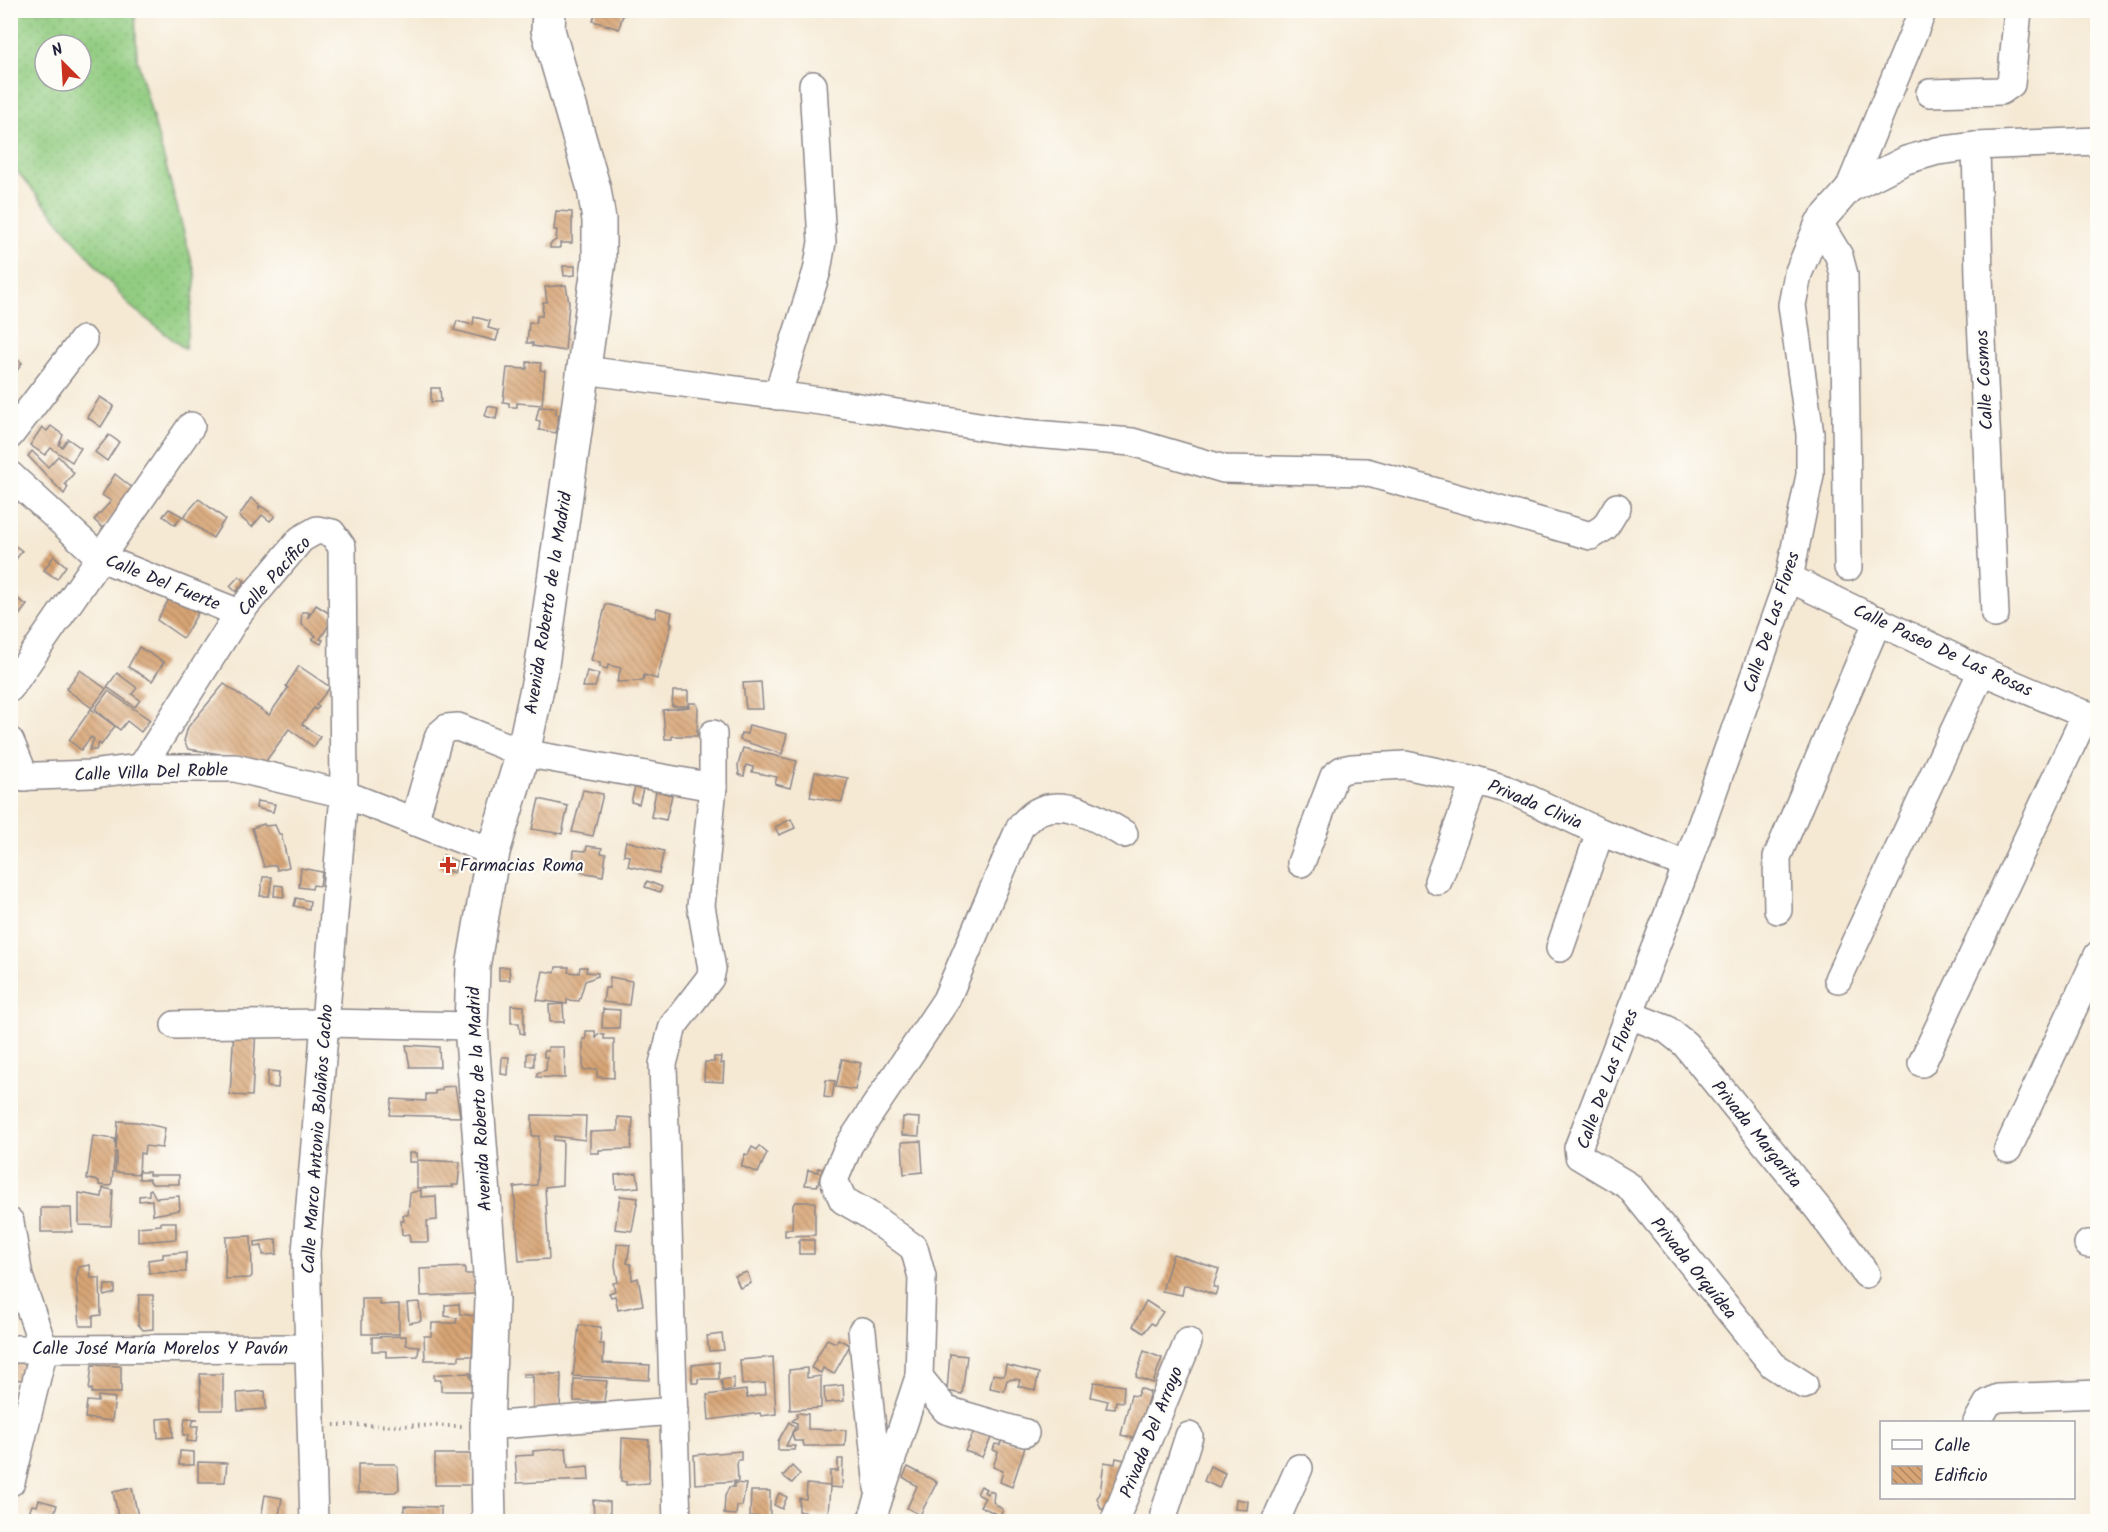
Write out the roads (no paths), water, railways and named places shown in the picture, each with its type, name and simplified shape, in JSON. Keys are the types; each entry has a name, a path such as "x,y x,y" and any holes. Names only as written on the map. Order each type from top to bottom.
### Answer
{"main road":[{"name":"Avenida Roberto de la Madrid","path":"489,1521 487,1426 492,1300 471,1026 473,967 493,852 523,753 542,665 599,261 599,220 594,189 548,30 549,10"}],"street":[{"path":"1850,189 1923,10"},
{"path":"1930,93 2001,91 2008,88 2011,84 2018,10"},
{"path":"777,396 817,271 822,242 813,85"},
{"name":"Calle De Las Flores","path":"1579,1156 1578,1148 1687,865 1789,578 1810,475 1810,434 1792,305 1798,274 1819,223 1850,189 1906,160 1937,151 1976,146 2097,141"},
{"name":"Calle Cosmos","path":"1976,146 1979,277 1995,614"},
{"path":"1819,223 1839,256 1844,275 1848,567"},
{"path":"10,435 83,340"},
{"path":"584,370 1023,433 1132,442 1224,469 1366,472 1591,536 1605,527 1617,507"},
{"path":"10,688 191,426"},
{"name":"Calle Del Fuerte","path":"10,475 101,558 239,614"},
{"name":"Calle Pacífico","path":"141,768 239,614 301,539 317,530 332,533 342,547 344,794"},
{"name":"Calle Paseo De Las Rosas","path":"1789,578 1982,670 2092,717"},
{"path":"1778,910 1777,857 1878,620"},
{"path":"1838,979 1982,670"},
{"path":"1922,1063 2092,717"},
{"path":"414,822 439,735 447,728 458,727 523,753 713,787"},
{"path":"677,1521 663,1064 673,1026 710,978 712,969 700,906 713,787 713,734"},
{"path":"10,741 18,777"},
{"name":"Privada Clivia","path":"1301,863 1334,776 1342,770 1405,765 1475,780 1512,791 1600,832 1687,865"},
{"name":"Calle Villa Del Roble","path":"18,777 141,768 235,768 344,794 493,852"},
{"path":"1438,881 1475,780"},
{"name":"Calle Marco Antonio Bolaños Cacho","path":"314,1521 306,1252 344,794"},
{"path":"875,1509 919,1377 922,1277 915,1248 869,1215 843,1200 834,1180 849,1145 946,1000 1020,827 1037,812 1057,806 1092,815 1124,834"},
{"path":"1560,948 1600,832"},
{"path":"2008,1149 2097,955"},
{"name":"Privada Margarita","path":"1630,1015 1666,1029 1685,1044 1819,1210 1866,1274"},
{"path":"175,1025 326,1023 471,1026"},
{"name":"Privada Orquídea","path":"1579,1156 1629,1186 1773,1365 1804,1385"},
{"path":"10,1222 20,1278 44,1349 11,1482"},
{"path":"862,1331 875,1509"},
{"name":"Privada Del Arroyo","path":"1114,1521 1188,1342"},
{"name":"Calle José María Morelos Y Pavón","path":"10,1349 309,1348"},
{"path":"919,1377 946,1410 1025,1433"},
{"path":"1978,1421 1988,1403 1998,1398 2097,1394"},
{"path":"487,1426 674,1411"},
{"path":"1165,1521 1164,1514 1189,1436"},
{"path":"1275,1521 1299,1468"}],"place":[{"name":"Farmacias Roma","path":"448,865"}]}
